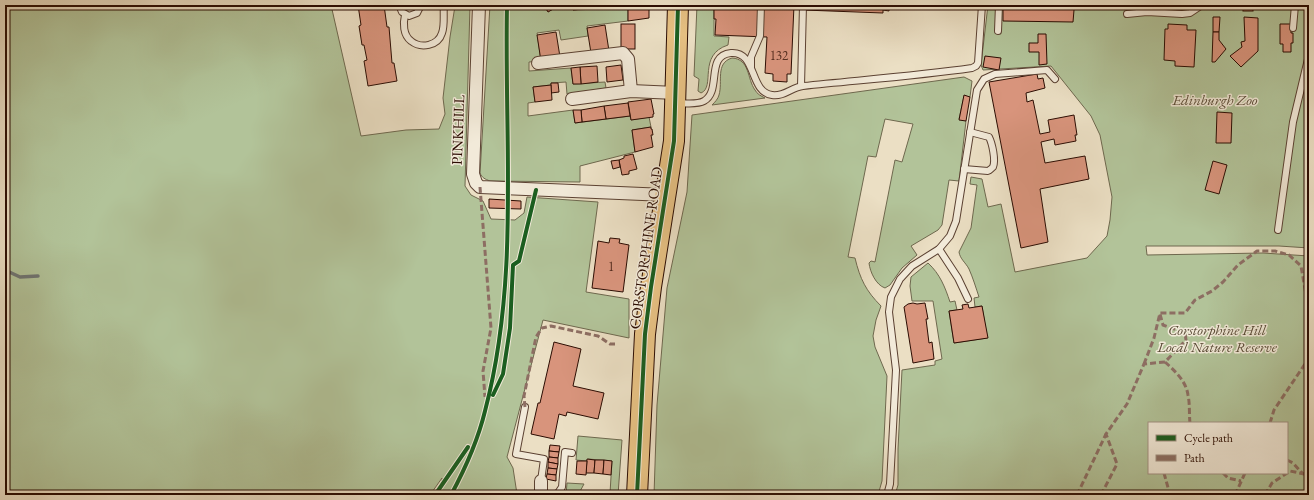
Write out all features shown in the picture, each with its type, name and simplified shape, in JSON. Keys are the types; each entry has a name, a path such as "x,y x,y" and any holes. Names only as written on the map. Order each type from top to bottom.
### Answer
{"main road":[{"name":"CORSTORPHINE ROAD","path":"637,495 645,334 674,141 678,5"}],"street":[{"name":"PINKHILL","path":"479,5 473,174 476,183 480,187 508,189 666,195"},
{"path":"538,63 623,53 628,59 632,91"},
{"path":"572,99 632,91 676,98"},
{"path":"541,481 541,495"}],"lane":[{"path":"399,5 405,15 404,22 406,34 410,41 419,45 428,45 437,42 442,33 444,5"},
{"path":"405,15 414,15 420,9 421,5"},
{"path":"751,67 751,57 760,36 761,5"},
{"path":"801,86 803,5"},
{"path":"676,98 696,103 709,97 714,86 716,66 722,56 727,54 738,53 742,55 751,67 759,87 766,94 780,95 801,86 906,76 976,66 978,63 982,5"},
{"path":"998,30 999,5"},
{"path":"1127,14 1147,12 1182,14 1190,12 1202,5"},
{"path":"1293,28 1295,5"},
{"path":"1278,230 1293,122 1309,55"},
{"path":"887,495 890,484 896,370 888,312 891,297 900,279 912,266 939,249 950,236 956,221 977,90 984,79 995,74 1047,70 1055,80"},
{"path":"964,169 988,171 993,167 994,162 992,143 989,137 970,132"},
{"path":"939,249 958,278 968,299"},
{"path":"525,407 516,454 544,459 541,481"},
{"path":"552,495 558,492 562,487 565,452 572,452"}],"green space":[{"path":"5,5 331,5 361,136 406,130 439,129 445,114 443,98 455,6 470,5 465,186 471,195 483,201 491,219 515,220 524,213 527,197 598,202 586,292 629,299 629,338 543,320 507,457 513,468 517,494 435,495 442,485 442,478 430,495 5,495"},
{"path":"490,5 544,5 548,12 560,5 563,5 565,8 566,5 573,5 573,10 598,9 598,5 628,5 628,21 587,26 588,36 561,40 559,30 537,33 541,61 529,62 529,71 571,68 573,84 605,82 606,88 567,94 566,82 551,83 551,85 533,87 535,102 528,103 528,116 573,110 575,123 630,116 631,120 649,117 651,127 632,130 635,152 580,166 580,182 490,181 483,177 480,173"},
{"path":"697,5 714,5 714,36 729,37 728,45 719,50 713,56 708,70 707,84 705,90 701,93 698,91 699,79 694,76"},
{"path":"988,5 1309,5 1309,248 1279,246 1146,246 1147,255 1263,253 1309,256 1309,495 895,495 898,485 898,449 902,370 935,365 935,361 942,359 933,301 912,301 910,286 911,277 928,263 939,276 950,302 955,301 957,310 949,311 954,343 987,338 982,306 975,307 974,298 979,297 969,269 959,252 971,228 977,185 970,184 971,177 982,179 988,207 1001,204 1015,272 1087,258 1107,236 1112,197 1100,135 1091,116 1051,66 983,70 981,65"},
{"path":"732,58 738,59 742,62 747,70 752,86 759,95 765,98 712,105 719,95 721,68 727,60"},
{"path":"964,77 972,81 970,97 964,96 959,119 966,121 959,181 949,180 942,225 938,230 911,246 917,255 902,268 890,285 885,288 874,278 869,263 871,261 875,262 895,160 902,162 913,124 885,119 876,157 868,156 848,257 855,258 864,284 881,306 876,320 873,336 875,347 887,376 882,481 878,495 654,495 657,405 667,288 687,192 692,115"},
{"path":"578,436 622,440 618,495 612,495 610,493 612,461 588,459 587,461 576,460"},
{"path":"567,483 584,484 578,495 566,495"}],"building":[{"path":"358,5 384,5 387,27 389,27 392,63 394,63 397,81 368,86 364,61 367,60 364,45 362,45"},
{"path":"544,5 560,5 548,12"},
{"path":"573,5 583,5 583,9 573,10"},
{"path":"583,5 593,5 593,9 583,9"},
{"path":"628,5 649,5 649,18 628,21"},
{"path":"714,5 794,5 791,74 787,74 787,82 773,81 773,74 765,73 767,37 715,35 716,19 714,19"},
{"path":"804,5 889,5 889,11 883,10 883,13 804,10"},
{"path":"1003,5 1076,5 1073,22 1003,21"},
{"path":"1243,5 1253,5 1253,11 1243,11"},
{"path":"1213,17 1220,17 1219,32 1213,32"},
{"path":"1244,17 1258,18 1258,51 1241,67 1230,56 1242,47 1241,42 1245,41"},
{"path":"621,24 635,24 635,49 621,49"},
{"path":"1168,24 1187,25 1187,30 1196,30 1194,67 1175,66 1175,61 1164,60 1165,29 1168,29"},
{"path":"1280,24 1291,24 1293,43 1291,43 1291,52 1283,52 1283,44 1280,44"},
{"path":"605,25 609,51 591,53 587,28"},
{"path":"556,32 560,57 541,61 537,35"},
{"path":"1213,32 1219,32 1219,40 1226,49 1215,62 1212,62"},
{"path":"1038,34 1046,34 1047,64 1039,65 1039,52 1029,52 1029,43 1038,43"},
{"path":"985,56 1001,58 999,70 983,67"},
{"path":"621,65 623,80 607,82 606,67"},
{"path":"597,66 598,82 581,84 580,67"},
{"path":"580,67 581,84 573,84 571,68"},
{"path":"1037,74 1038,79 1043,78 1045,88 1026,93 1027,102 1033,100 1040,134 1050,132 1048,120 1074,115 1077,135 1075,135 1076,141 1055,145 1054,139 1041,142 1045,163 1085,156 1089,179 1040,189 1048,242 1021,248 989,82"},
{"path":"551,83 558,83 559,92 551,93"},
{"path":"551,85 552,100 535,102 533,87"},
{"path":"964,95 970,97 966,121 959,120"},
{"path":"651,99 654,114 653,117 631,120 628,102"},
{"path":"628,103 630,116 606,119 604,106"},
{"path":"604,106 606,119 582,122 581,110"},
{"path":"573,110 581,110 582,122 575,123"},
{"path":"1217,112 1232,113 1231,143 1216,143"},
{"path":"651,127 653,147 635,152 632,130"},
{"path":"633,154 637,169 629,171 629,174 622,175 619,160 624,158 624,156"},
{"path":"619,160 620,167 613,169 611,161"},
{"path":"1213,161 1227,165 1219,194 1205,190"},
{"path":"489,199 521,201 521,209 489,208"},
{"path":"610,238 620,239 619,243 629,245 623,292 592,288 598,241 609,243"},
{"path":"913,303 925,303 928,319 926,319 929,343 932,342 934,359 913,363 904,307"},
{"path":"968,304 969,308 982,306 988,338 954,343 949,311 963,309 962,305"},
{"path":"554,342 581,349 573,386 604,393 598,419 567,412 566,416 559,414 554,439 531,434 538,403 540,403"},
{"path":"550,445 560,446 559,452 549,451"},
{"path":"549,451 559,452 558,458 549,457"},
{"path":"549,457 558,458 558,464 548,462"},
{"path":"587,459 595,460 594,473 586,473"},
{"path":"595,460 604,460 603,474 594,473"},
{"path":"604,460 612,461 611,475 603,474"},
{"path":"577,461 587,461 586,475 576,474"},
{"path":"548,462 558,464 557,469 548,468"},
{"path":"548,468 557,469 556,475 547,474"},
{"path":"547,474 556,475 556,481 546,479"}],"waterway":[{"path":"5,270 20,277 38,276"}],"marked path":[{"path":"480,187 491,328 483,371 485,397"},
{"path":"1144,364 1154,338 1160,313 1185,313 1195,300 1212,291 1223,282 1238,265 1257,251 1275,251 1289,255 1301,266 1306,295 1309,301"},
{"path":"1101,495 1117,464 1106,434 1127,404 1144,364 1165,362 1186,340 1185,333 1163,325 1160,314"},
{"path":"525,407 524,396 536,337 542,328 551,326 598,336 610,344 615,344"},
{"path":"1270,422 1274,410 1309,358"},
{"path":"1165,362 1185,385 1189,398 1190,422"},
{"path":"1077,495 1106,434"},
{"path":"1288,460 1293,463 1303,474"},
{"path":"1288,472 1290,471 1309,475"},
{"path":"1164,474 1170,495"},
{"path":"1224,474 1228,478 1241,481"},
{"path":"1235,495 1245,474"},
{"path":"1265,495 1272,483 1286,474"}],"cycle path":[{"path":"451,495 471,454 479,433 496,361 503,311 507,260 508,209 507,5"},
{"path":"637,495 645,334 674,141 678,5"},
{"path":"493,395 503,374 510,328 513,265 519,261 536,190"},
{"path":"435,495 468,447"}],"park label":[{"name":"Edinburgh Zoo","path":"1215,100"},
{"name":"Corstorphine Hill Local Nature Reserve","path":"1217,338"}]}
